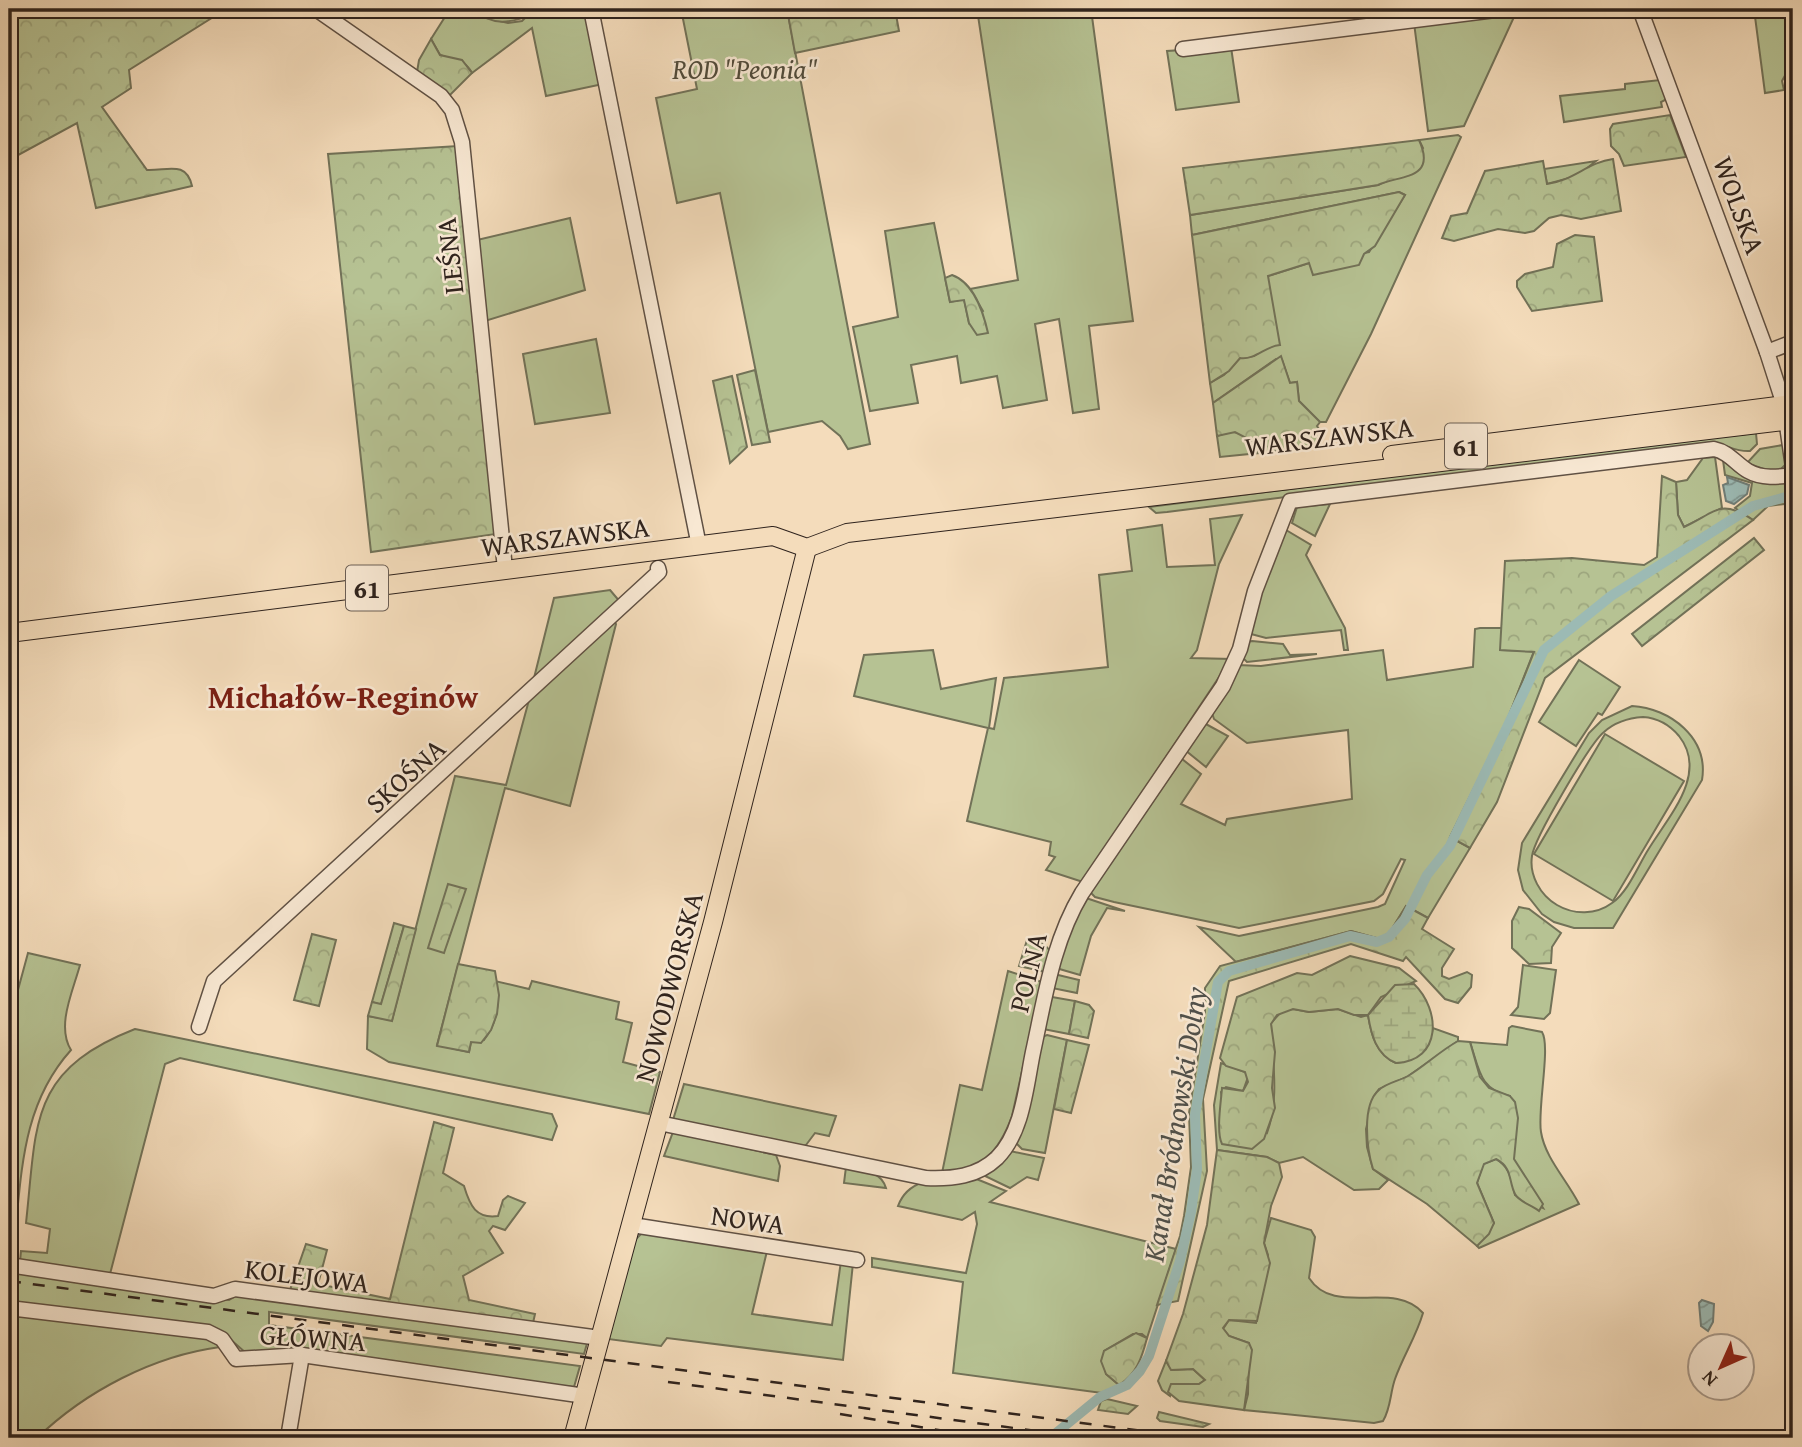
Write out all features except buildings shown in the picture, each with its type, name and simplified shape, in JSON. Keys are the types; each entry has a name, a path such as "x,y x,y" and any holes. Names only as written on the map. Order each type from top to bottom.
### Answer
{"main road":[{"name":"WARSZAWSKA","path":"9,633 773,536 807,548 847,533 1125,500 1149,485 1159,483 1789,412"},
{"name":"NOWODWORSKA","path":"573,1438 736,833 807,548"}],"street":[{"name":"LEŚNA","path":"316,9 441,96 455,117 462,142 505,569"},
{"path":"592,9 699,546"},
{"path":"1182,49 1503,9"},
{"name":"WOLSKA","path":"1640,9 1789,412 1793,467"},
{"path":"1767,352 1793,342"},
{"name":"POLNA","path":"659,1123 926,1178 959,1177 985,1167 996,1159 1009,1143 1022,1105 1063,928 1082,893 1227,679 1240,649 1259,579 1287,515 1290,501 1714,449 1728,454 1748,471 1760,476 1793,475"},
{"name":"SKOŚNA","path":"199,1027 214,981 659,572 658,568"},
{"name":"NOWA","path":"632,1225 857,1259"},
{"name":"KOLEJOWA","path":"9,1265 214,1296 235,1289 600,1338"},
{"name":"GŁÓWNA","path":"9,1311 208,1332 222,1339 236,1359 302,1355 585,1396"},
{"path":"288,1438 302,1355"}],"green space":[{"path":"9,9 226,9 129,70 131,88 102,107 147,170 180,170 189,178 192,186 96,208 77,123 9,160"},
{"path":"450,9 472,9 487,18 508,23 522,21 530,13 586,9 603,84 546,96 532,28 472,73 462,62 440,55 431,39"},
{"path":"472,9 554,9 503,22 483,17"},
{"name":"ROD \"Peonia\"","path":"681,9 787,9 870,444 848,449 840,436 822,421 768,432 720,193 677,203 656,98 697,89"},
{"path":"787,9 895,9 899,31 795,53"},
{"path":"977,9 1091,9 1133,321 1089,326 1099,409 1073,413 1059,319 1035,324 1047,400 1003,408 997,376 961,383 957,356 911,365 918,403 870,411 853,327 898,317 885,231 934,223 950,302 964,299 969,323 983,311 970,289 1018,280"},
{"path":"1161,9 1232,9 1163,17"},
{"path":"1754,9 1793,9 1793,71 1787,72 1782,81 1784,90 1765,93"},
{"path":"1504,15 1514,17 1464,126 1428,131 1414,23"},
{"path":"431,39 440,55 462,60 472,73 449,96 417,72 419,60"},
{"path":"1231,47 1239,102 1176,110 1167,51"},
{"path":"1660,80 1667,99 1661,102 1662,107 1564,122 1560,96 1625,89 1625,84"},
{"path":"1670,115 1686,157 1624,166 1619,154 1611,146 1610,129 1613,124"},
{"path":"1458,135 1461,137 1371,334 1326,422 1320,422 1299,401 1297,382 1290,383 1282,360 1276,359 1213,403 1210,383 1224,375 1240,358 1254,356 1268,346 1268,276 1309,263 1369,252 1405,195 1399,192 1192,235 1190,215 1378,185 1392,179 1423,148 1419,140"},
{"path":"1419,140 1423,163 1419,170 1404,177 1378,185 1190,215 1183,168"},
{"path":"458,146 496,534 371,552 328,154"},
{"path":"1613,159 1621,211 1581,219 1561,215 1549,218 1534,231 1525,233 1498,229 1454,241 1442,238 1451,216 1467,213 1485,171 1543,161 1547,184"},
{"path":"1596,161 1577,176 1547,184 1544,169"},
{"path":"1399,192 1405,195 1375,246 1364,254 1359,265 1313,275 1309,263 1268,276 1280,345 1251,357 1240,358 1229,371 1210,383 1192,235"},
{"path":"570,218 585,290 485,321 477,240"},
{"path":"1575,235 1594,237 1602,301 1532,311 1517,287 1517,281 1525,274 1553,267 1557,244"},
{"path":"952,275 972,291 988,333 977,335 969,323 964,300 950,302 945,278"},
{"path":"596,339 610,413 535,424 523,354"},
{"path":"1281,356 1290,383 1297,382 1299,401 1320,422 1317,426 1321,432 1319,446 1259,453 1254,442 1235,432 1217,436 1213,403"},
{"path":"755,370 770,442 752,445 737,375"},
{"path":"732,376 747,447 730,463 713,381"},
{"path":"1229,432 1247,438 1259,453 1220,457 1217,436"},
{"path":"1756,433 1757,444 1750,451 1714,443 1167,512 1156,513 1149,507 1540,457"},
{"path":"1783,445 1786,464 1780,470 1769,471 1747,463 1760,449"},
{"path":"1715,457 1722,508 1684,527 1678,515 1676,482 1687,480 1703,458"},
{"path":"1723,460 1737,472 1793,480 1793,503 1768,506 1753,520 1735,508 1750,496 1752,483 1725,475"},
{"path":"1662,476 1676,482 1678,515 1684,527 1711,512 1725,509 1742,513 1753,520 1545,678 1497,802 1470,848 1450,837 1506,723 1534,652 1500,650 1505,561 1572,558 1644,565 1657,557"},
{"path":"1330,504 1315,536 1292,523 1297,507"},
{"path":"1242,515 1219,564 1197,650 1191,658 1231,659 1083,882 1046,870 1055,857 1049,855 1051,842 967,821 988,728 854,696 864,655 933,650 941,689 996,678 989,728 994,729 1004,678 1108,667 1099,575 1132,571 1127,530 1162,525 1167,567 1215,565 1210,519"},
{"path":"1286,530 1311,545 1306,555 1345,628 1348,650 1344,650 1341,630 1266,638 1251,634 1261,584"},
{"path":"1754,538 1764,550 1642,646 1632,634"},
{"path":"610,590 621,603 532,686 554,598"},
{"path":"614,620 616,624 570,806 505,788 437,1045 469,1052 471,1042 484,1040 497,1012 495,981 529,989 532,981 619,1002 616,1019 632,1023 623,1062 660,1072 649,1114 389,1062 367,1049 368,1016 392,1020 455,776 506,785 529,700"},
{"path":"1503,628 1501,650 1534,651 1506,723 1450,837 1470,848 1428,918 1406,906 1390,932 1380,939 1351,931 1236,962 1199,927 1239,936 1378,907 1385,904 1405,860 1401,859 1383,894 1374,901 1239,928 1114,902 1095,897 1090,892 1182,759 1201,774 1181,804 1225,825 1227,819 1352,799 1348,730 1247,743 1214,719 1212,713 1238,665 1261,666 1383,650 1387,680 1473,667 1475,629"},
{"path":"1247,642 1283,644 1290,655 1317,654 1247,662 1241,656"},
{"path":"1579,660 1620,687 1602,715 1598,713 1576,746 1539,722"},
{"path":"1632,706 1660,712 1673,719 1693,739 1699,751 1703,765 1702,780 1613,928 1574,928 1554,922 1542,914 1523,890 1518,870 1522,843 1589,733 1602,720","holes":["1632,718 1663,722 1671,728 1687,750 1690,765 1682,795 1628,886 1618,898 1606,907 1592,912 1578,912 1557,905 1537,884 1532,870 1532,856 1542,831 1587,754 1604,732 1617,723"]},
{"path":"1204,723 1228,736 1206,767 1185,750"},
{"path":"1605,734 1684,781 1613,901 1534,854"},
{"path":"448,884 466,889 444,953 428,948"},
{"path":"1086,898 1125,911 1107,908 1091,936 1080,975 1056,968 1071,926"},
{"path":"1406,906 1428,918 1422,929 1454,949 1442,968 1442,976 1449,979 1467,972 1472,975 1471,987 1458,1003 1445,999 1406,957 1403,961 1351,944 1229,981 1203,1099 1207,1171 1178,1301 1157,1305 1184,1216 1191,1167 1189,1113 1205,1012 1205,988 1220,966 1351,931 1380,939 1390,932"},
{"path":"1519,907 1529,909 1561,933 1552,947 1551,963 1529,964 1512,948 1512,921"},
{"path":"394,923 404,926 381,1005 372,1002"},
{"path":"404,926 416,929 392,1021 368,1016 372,1002 381,1004"},
{"path":"312,934 336,940 319,1006 294,1000"},
{"path":"1027,940 1041,943 1051,953 1045,972 1019,966"},
{"path":"28,953 80,965 65,1019 67,1041 71,1050 54,1072 32,1120 22,1172 13,1253 9,1257 9,1023"},
{"path":"1350,956 1399,968 1416,981 1381,997 1368,1015 1354,1015 1338,1009 1309,1012 1293,1009 1277,1015 1271,1024 1275,1052 1272,1088 1275,1108 1264,1139 1252,1149 1222,1144 1219,1125 1222,1088 1243,1091 1248,1082 1245,1072 1226,1066 1220,1058 1237,997 1297,973 1312,975"},
{"path":"458,964 495,971 499,995 497,1014 491,1030 481,1043 471,1042 469,1052 437,1046"},
{"path":"1523,965 1556,970 1550,1013 1544,1019 1511,1015 1518,1007"},
{"path":"1008,971 1042,982 1012,1116 1001,1140 987,1157 968,1168 942,1173 960,1085 982,1090"},
{"path":"1054,974 1079,980 1077,993 1052,988"},
{"path":"1414,984 1429,1007 1432,1033 1429,1044 1422,1053 1411,1060 1396,1063 1379,1049 1368,1015 1395,985"},
{"path":"1052,997 1075,1001 1069,1034 1043,1029"},
{"path":"1075,1001 1089,1005 1094,1011 1088,1038 1069,1034"},
{"path":"1293,1009 1309,1012 1338,1009 1361,1017 1368,1015 1379,1049 1396,1063 1409,1060 1420,1052 1429,1040 1433,1028 1458,1037 1458,1041 1407,1077 1379,1089 1374,1096 1366,1129 1367,1147 1373,1169 1388,1180 1379,1189 1354,1190 1303,1157 1279,1163 1267,1157 1217,1150 1214,1105 1221,1063 1245,1072 1248,1077 1243,1091 1226,1087 1221,1092 1223,1104 1267,1133 1274,1092 1271,1023 1282,1011"},
{"path":"1512,1026 1542,1032 1545,1050 1540,1122 1543,1142 1579,1204 1479,1248 1477,1246 1494,1223 1477,1183 1483,1164 1496,1159 1505,1166 1510,1175 1515,1195 1543,1208 1514,1160 1510,1096 1492,1089 1486,1083 1478,1069 1470,1042 1507,1045 1509,1028"},
{"path":"135,1029 552,1114 557,1126 552,1140 180,1058 165,1064 110,1274 20,1262 21,1251 47,1253 50,1229 26,1223 37,1129 44,1105 56,1083 74,1063 100,1045"},
{"path":"1047,1035 1067,1040 1045,1153 1022,1149 1015,1142 1042,1037"},
{"path":"1067,1040 1089,1045 1071,1113 1054,1109"},
{"path":"1458,1041 1470,1042 1480,1077 1489,1088 1510,1096 1515,1102 1518,1118 1514,1159 1543,1204 1539,1211 1517,1197 1508,1170 1496,1159 1484,1164 1477,1183 1494,1223 1489,1234 1477,1246 1427,1204 1373,1169 1369,1151 1367,1128 1373,1097 1385,1086 1408,1076"},
{"path":"684,1084 836,1116 829,1136 815,1133 806,1145 799,1148 673,1120"},
{"path":"434,1122 454,1128 443,1173 464,1186 475,1210 484,1215 498,1216 503,1200 508,1196 525,1203 505,1230 493,1226 489,1231 503,1253 463,1276 469,1300 535,1314 533,1323 290,1290 306,1244 327,1250 318,1284 390,1299"},
{"path":"673,1132 776,1155 780,1166 778,1181 664,1156"},
{"path":"1217,1150 1267,1157 1279,1163 1282,1177 1271,1206 1264,1243 1270,1263 1257,1321 1229,1320 1223,1328 1229,1336 1249,1343 1252,1350 1244,1410 1179,1401 1168,1392 1171,1384 1199,1384 1205,1380 1193,1369 1171,1370 1166,1361 1183,1314 1207,1225"},
{"path":"1010,1151 1044,1158 1038,1180 1027,1177 1010,1188 985,1176"},
{"path":"846,1167 875,1174 884,1182 886,1188 844,1183"},
{"path":"974,1178 1006,1191 990,1202 1176,1249 1147,1338 1142,1334 1133,1334 1104,1351 1106,1374 1119,1385 1102,1393 953,1373 963,1282 872,1267 872,1258 966,1273 977,1224 975,1212 962,1220 898,1206 911,1188 920,1184 940,1179"},
{"path":"1271,1218 1311,1230 1315,1237 1309,1278 1320,1290 1349,1298 1396,1299 1411,1303 1423,1313 1395,1379 1383,1421 1374,1423 1244,1410 1248,1394 1249,1343 1229,1336 1223,1329 1229,1320 1256,1323 1268,1255 1264,1243"},
{"path":"643,1232 767,1251 752,1314 832,1325 841,1261 853,1263 843,1360 667,1338 661,1346 608,1339 635,1240"},
{"path":"9,1270 229,1300 241,1293 588,1340 584,1354 269,1312 269,1325 580,1366 574,1387 246,1353 223,1333 9,1305"},
{"path":"22,1315 207,1337 220,1347 170,1358 122,1378 77,1405 37,1438 9,1438 9,1356 13,1321"},
{"path":"1136,1333 1147,1338 1143,1352 1134,1370 1119,1385 1106,1374 1101,1361 1104,1351"},
{"path":"1166,1361 1172,1370 1193,1369 1205,1380 1199,1384 1172,1384 1170,1396 1162,1390 1158,1381"},
{"path":"1107,1399 1137,1406 1128,1414 1098,1410 1101,1401"},
{"path":"1159,1412 1209,1424 1203,1427 1160,1421 1157,1418"}],"water":[{"path":"1727,477 1749,485 1747,494 1734,504 1726,501 1723,485 1728,483"},
{"path":"1702,1300 1714,1304 1713,1322 1708,1331 1701,1326 1699,1303"}],"waterway":[{"name":"Kanał Bródnowski Dolny","path":"1050,1438 1100,1397 1127,1385 1149,1356 1180,1261 1191,1212 1197,1169 1195,1115 1218,982 1229,971 1350,936 1377,942 1389,937 1405,919 1427,875 1450,846 1544,650 1611,596 1753,506 1793,495"}],"railway":[{"path":"9,1281 1195,1438"},
{"path":"668,1382 1089,1438"},
{"path":"840,1414 988,1438"}],"district":[{"name":"Michałów-Reginów","path":"343,696"}]}
